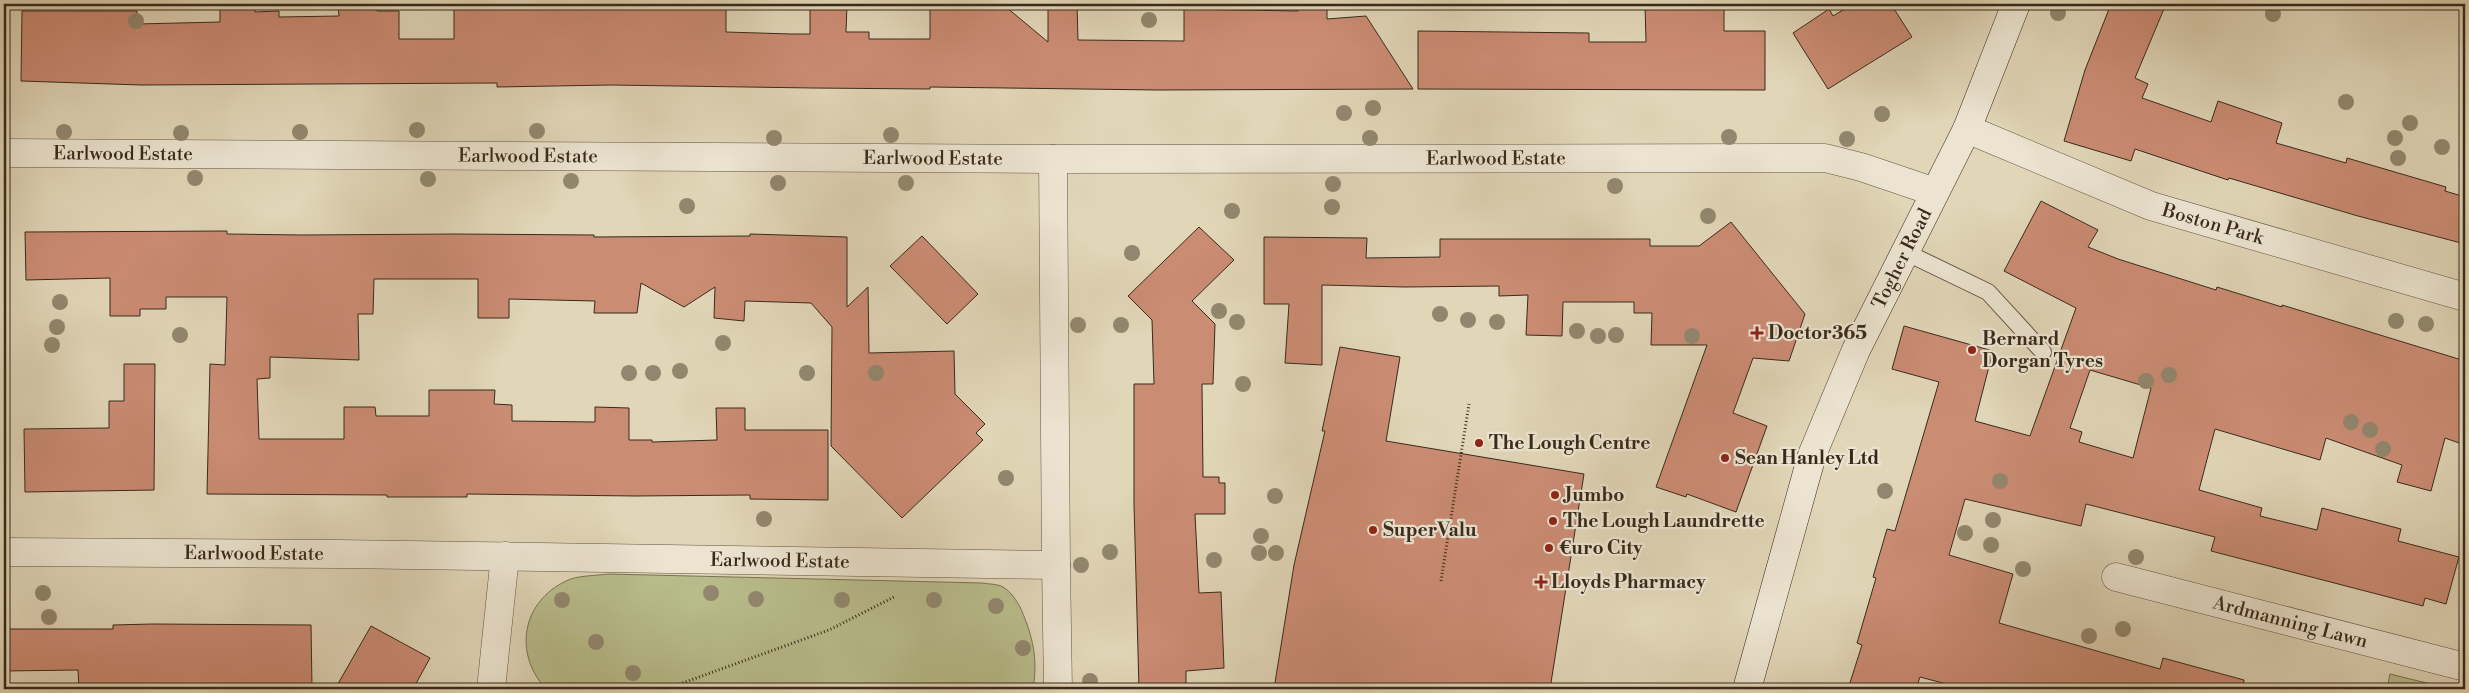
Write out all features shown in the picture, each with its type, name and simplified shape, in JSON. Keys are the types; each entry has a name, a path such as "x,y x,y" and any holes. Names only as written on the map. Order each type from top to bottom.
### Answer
{"street":[{"name":"Togher Road","path":"1747,689 1812,455 1856,350 1967,129 2016,4"},
{"name":"Boston Park","path":"1967,129 2150,206 2465,297"},
{"name":"Earlwood Estate","path":"4,153 1053,159 1825,158 1861,167 1936,192"},
{"path":"1053,159 1058,689"},
{"name":"Earlwood Estate","path":"4,552 505,556 923,565 1056,565"},
{"path":"491,689 505,556"},
{"name":"Ardmanning Lawn","path":"2116,577 2465,667"}],"lane":[{"path":"1905,252 1988,292 2043,352"}],"path":[{"path":"1442,580 1469,404"},
{"path":"666,689 829,630 913,587 923,565"}],"green space":[{"path":"608,574 982,583 999,585 1007,590 1015,599 1029,629 1035,658 1033,689 546,689 536,675 529,660 526,645 527,629 532,615 551,590 566,581"},
{"path":"2390,674 2451,689 2387,689"}],"building":[{"path":"220,4 255,4 255,12 279,11 279,17 339,16 338,4 377,4 377,11 399,11 399,39 454,39 454,4 726,4 726,32 810,34 810,4 847,4 846,32 869,32 869,39 930,39 930,4 966,4 966,9 1006,7 1048,42 1048,4 1077,4 1078,40 1184,41 1184,9 1298,11 1298,4 1327,4 1327,19 1366,16 1413,89 1158,90 930,87 930,89 611,85 497,87 497,83 141,85 21,81 22,11 137,11 137,24 220,22"},
{"path":"1645,4 1724,4 1724,31 1765,31 1765,90 1418,89 1418,31 1589,33 1589,42 1646,42"},
{"path":"1853,4 1891,4 1912,37 1828,89 1793,33 1829,9 1833,16"},
{"path":"2111,4 2166,4 2135,78 2148,84 2142,98 2211,122 2218,101 2282,123 2276,143 2346,163 2347,158 2446,187 2445,191 2465,197 2465,244 2358,216 2229,178 2228,180 2135,149 2131,161 2064,141 2085,70"},
{"path":"2041,201 2098,230 2088,247 2118,259 2216,290 2217,287 2282,307 2282,305 2465,361 2465,445 2445,438 2431,491 2397,482 2402,465 2326,438 2320,460 2215,429 2199,490 2262,508 2260,516 2317,530 2322,508 2401,529 2398,541 2459,557 2446,604 2425,598 2423,606 2211,551 2215,537 2086,504 2081,526 1965,499 1949,555 2013,574 1999,623 2160,669 2163,658 2244,680 2243,689 1965,689 1920,677 1916,689 1848,689 1862,645 1857,643 1876,578 1873,577 1887,529 1895,531 1939,382 1892,369 1904,326 1993,351 1975,421 2030,436 2076,308 2004,271","holes":["2090,370 2151,388 2133,458 2079,442 2082,432 2070,428"]},
{"path":"1731,222 1805,314 1789,361 1753,358 1733,413 1767,426 1736,512 1687,494 1686,497 1656,487 1707,345 1651,345 1652,313 1634,313 1634,302 1563,302 1562,336 1526,335 1528,295 1499,296 1499,286 1405,287 1322,285 1322,365 1285,363 1289,304 1264,304 1264,237 1367,238 1366,258 1440,257 1440,239 1650,239 1650,246 1699,246"},
{"path":"1199,227 1234,260 1192,301 1215,324 1213,384 1202,384 1203,477 1219,477 1219,483 1225,483 1225,514 1195,514 1199,593 1221,592 1224,668 1186,671 1186,689 1139,689 1134,504 1134,384 1154,384 1152,320 1128,296"},
{"path":"227,231 227,234 302,235 455,234 594,235 594,237 750,236 750,234 847,237 847,307 868,287 869,353 954,351 955,394 985,424 976,433 983,440 902,518 831,446 832,327 811,303 745,301 744,321 714,318 715,287 684,307 641,283 637,313 594,313 595,301 509,299 509,318 478,318 478,279 374,279 373,314 358,314 359,360 270,357 270,378 257,379 259,439 344,439 344,407 375,407 376,416 429,416 429,390 495,390 494,404 512,405 512,421 595,422 595,407 629,408 629,440 652,440 652,442 717,440 716,408 745,408 745,430 828,430 828,500 750,499 750,495 467,494 467,497 387,497 387,495 207,494 210,364 225,365 227,297 166,297 166,309 140,309 140,316 110,316 110,278 26,280 25,232"},
{"path":"922,236 978,294 947,324 890,266"},
{"name":"SuperValu","path":"1340,347 1400,357 1386,441 1584,474 1550,689 1274,689 1294,565 1325,431 1322,431"},
{"path":"124,364 155,364 154,490 25,492 24,429 109,428 109,401 124,401"},
{"path":"113,625 311,625 312,689 79,689 78,670 4,671 4,629 113,629"},
{"path":"371,626 430,658 413,689 335,689"}],"place":[{"name":"Doctor365","path":"1757,333"},
{"name":"Bernard Dorgan Tyres","path":"1972,350"},
{"name":"The Lough Centre","path":"1479,443"},
{"name":"Sean Hanley Ltd","path":"1725,458"},
{"name":"Jumbo","path":"1555,495"},
{"name":"The Lough Laundrette","path":"1553,521"},
{"name":"SuperValu","path":"1373,530"},
{"name":"€uro City","path":"1549,548"},
{"name":"Lloyds Pharmacy","path":"1541,582"}]}
